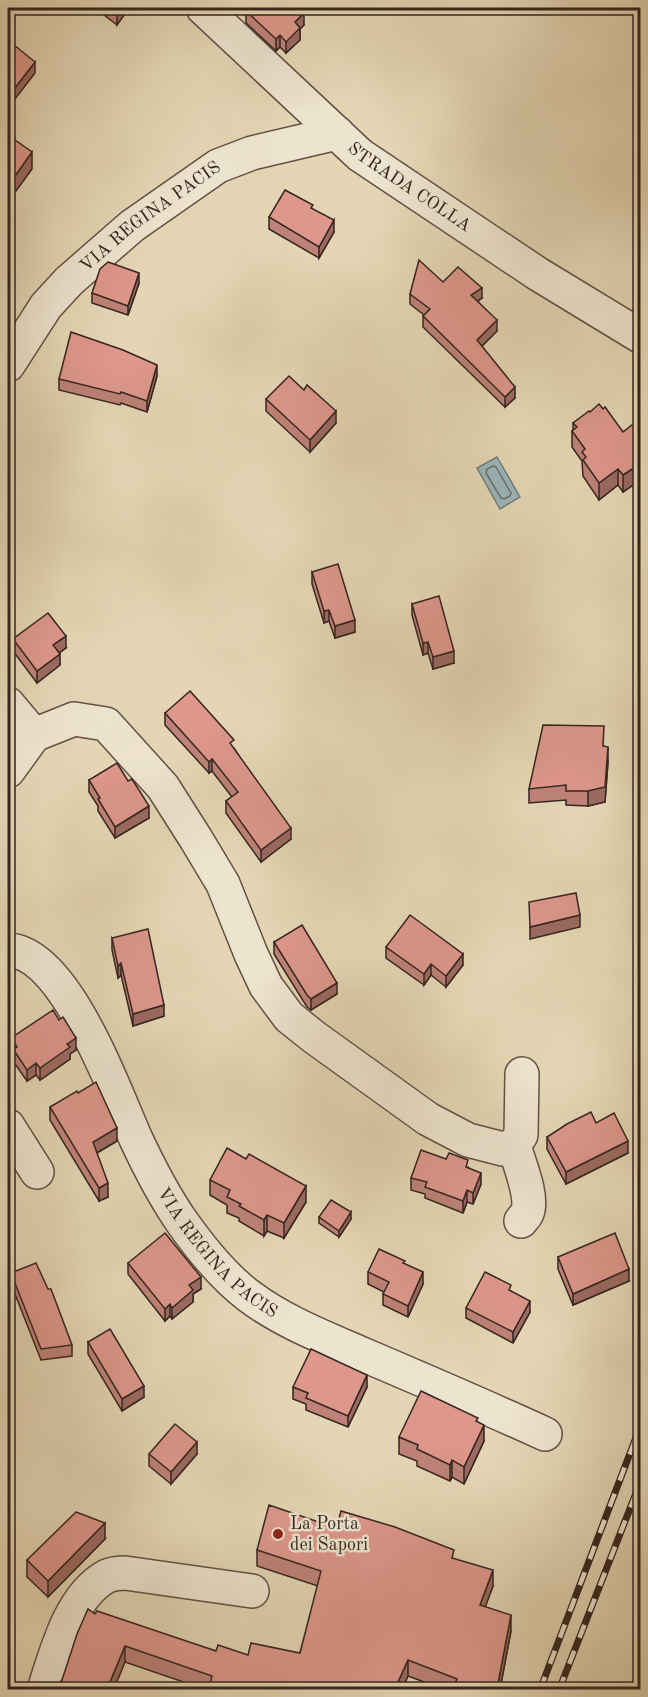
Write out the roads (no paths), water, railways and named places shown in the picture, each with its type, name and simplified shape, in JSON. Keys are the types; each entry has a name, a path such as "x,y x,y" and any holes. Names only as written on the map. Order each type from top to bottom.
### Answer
{"street":[{"name":"STRADA COLLA","path":"203,8 360,155 538,273 640,336"},
{"name":"VIA REGINA PACIS","path":"8,365 46,306 69,281 132,226 218,166 252,153 337,133"},
{"path":"8,704 34,735"},
{"path":"8,771 34,735 74,719 106,724 163,787 196,839 223,884 266,986 289,1017 428,1119 468,1140 502,1149 513,1145 521,1135 522,1074"},
{"name":"VIA REGINA PACIS","path":"8,950 27,955 53,978 67,998 102,1059 135,1137 168,1201 221,1270 247,1295 268,1309 323,1337 545,1434"},
{"path":"8,1126 37,1172"},
{"path":"513,1145 528,1202 527,1212 521,1221"},
{"path":"44,1689 62,1635 84,1597 91,1588 108,1575 125,1573 252,1591"}],"water":[{"path":"497,457 520,497 500,509 477,468"}],"railway":[{"path":"540,1690 640,1427"},
{"path":"559,1690 640,1483"}],"place":[{"name":"La Porta dei Sapori","path":"278,1534"}]}
